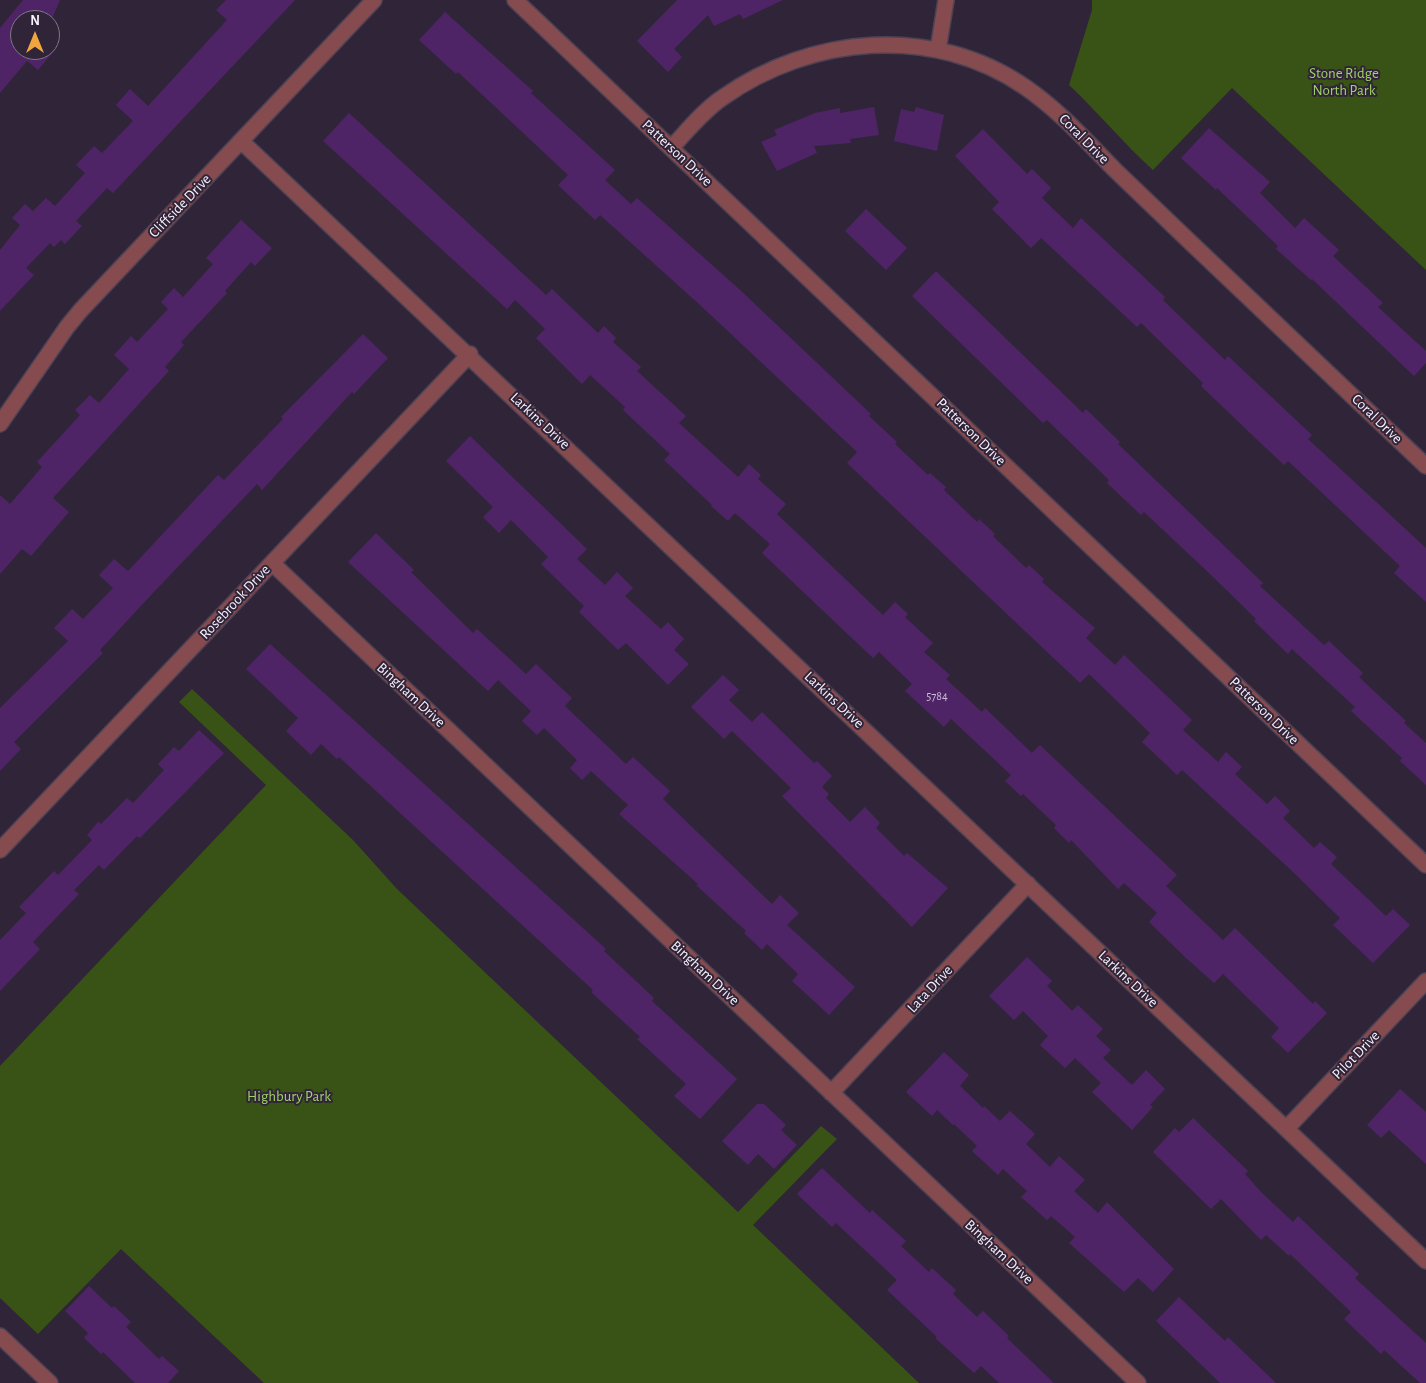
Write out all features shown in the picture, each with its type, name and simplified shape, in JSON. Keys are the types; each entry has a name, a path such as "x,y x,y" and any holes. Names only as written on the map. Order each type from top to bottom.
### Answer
{"street":[{"name":"Cliffside Drive","path":"0,424 67,327 81,310 374,0"},
{"name":"Patterson Drive","path":"515,0 1426,864"},
{"path":"938,50 946,0"},
{"name":"Coral Drive","path":"671,148 720,99 768,70 794,60 844,47 903,44 938,50 976,62 1011,78 1061,115 1130,184 1426,466"},
{"name":"Larkins Drive","path":"241,141 470,354 1426,1260"},
{"name":"Rosebrook Drive","path":"0,850 470,354"},
{"name":"Bingham Drive","path":"272,563 1138,1383"},
{"name":"Lata Drive","path":"831,1093 1028,884"},
{"name":"Pilot Drive","path":"1286,1128 1426,981"},
{"path":"0,1336 50,1383"}],"green space":[{"name":"Stone Ridge North Park","path":"1092,0 1426,0 1426,270 1232,88 1153,170 1069,85 1092,10"},
{"name":"Highbury Park","path":"192,689 353,840 397,889 738,1212 821,1126 837,1139 753,1225 919,1383 264,1383 121,1249 38,1334 0,1298 0,1066 266,785 179,702"}],"building":[{"path":"23,0 60,0 56,10 15,10"},
{"path":"226,0 295,0 113,193 107,188 76,221 82,226 65,244 61,240 54,247 50,243 26,268 34,275 0,311 0,250 20,225 12,218 25,204 33,211 46,198 55,206 85,173 76,165 94,146 102,153 133,121 116,105 130,89 148,106 227,20 216,10"},
{"path":"677,0 783,0 743,19 740,14 714,26 708,15 674,49 682,57 668,72 637,41"},
{"path":"445,12 533,91 531,93 615,170 605,180 631,204 637,198 739,289 871,414 869,416 897,442 895,444 928,475 930,473 946,487 944,490 977,522 979,519 995,534 993,536 1026,568 1029,565 1044,579 1042,582 1095,628 1086,638 1115,665 1124,655 1192,720 1183,730 1218,762 1226,752 1242,767 1235,774 1267,804 1275,796 1290,811 1283,818 1314,848 1320,842 1337,857 1331,864 1386,916 1393,909 1410,925 1373,963 1333,925 1340,918 1292,871 1182,770 1177,775 1142,742 1150,733 1089,674 1080,683 847,463 857,452 700,305 600,215 595,220 558,185 568,175 458,72 456,74 419,40"},
{"path":"10,16 10,60 46,60 38,70 27,61 0,93 0,28"},
{"path":"874,107 879,135 850,139 851,143 814,146 817,153 777,171 761,142 777,135 774,130 815,113 840,108 840,113"},
{"path":"916,107 944,115 937,151 894,141 901,109 914,112"},
{"path":"349,113 546,295 552,289 598,333 604,326 616,338 613,342 641,367 637,371 686,416 679,423 738,477 749,464 761,475 758,479 786,504 777,514 883,615 895,602 908,614 905,617 933,643 924,652 950,675 946,679 982,712 985,708 1032,753 1040,745 1177,875 1166,886 1223,940 1235,928 1313,1004 1315,1001 1327,1013 1288,1053 1271,1037 1279,1028 1223,974 1214,983 1186,958 1149,922 1157,913 1124,883 1118,889 1071,840 1069,843 1054,828 1056,825 1023,794 1021,796 1005,781 1011,775 951,719 944,727 905,691 912,684 879,652 873,658 762,553 770,544 735,513 728,521 711,506 664,460 670,454 623,410 625,407 590,375 582,384 536,338 545,329 515,300 507,309 323,141"},
{"path":"1209,128 1270,182 1260,193 1295,228 1304,218 1339,250 1333,256 1383,303 1378,307 1426,351 1426,363 1414,376 1312,279 1276,249 1278,246 1217,188 1216,190 1181,158"},
{"path":"983,129 1027,174 1032,169 1051,188 1042,198 1073,228 1081,218 1165,297 1163,300 1225,360 1228,356 1312,435 1308,439 1426,548 1426,602 1394,573 1400,566 1288,461 1284,465 1201,386 1203,383 1141,323 1137,327 1041,238 1031,248 992,209 999,202 955,156"},
{"path":"866,209 907,248 886,270 845,231"},
{"path":"241,220 272,248 255,266 251,262 225,291 227,293 181,342 184,345 165,367 169,371 53,498 69,512 31,556 22,549 0,574 0,495 10,504 42,467 37,462 80,415 75,410 90,395 99,403 129,369 114,355 131,336 137,342 168,309 161,302 174,288 183,297 213,264 206,258"},
{"path":"936,271 1083,413 1086,409 1120,442 1118,444 1263,583 1260,586 1324,645 1329,641 1363,673 1359,677 1406,721 1404,723 1426,743 1426,785 1400,761 1402,758 1351,711 1355,707 1292,649 1288,654 1254,621 1256,619 1209,573 1144,512 1141,515 1107,483 1109,480 1047,420 1043,423 912,296"},
{"path":"363,334 388,358 354,394 352,392 262,490 257,484 152,594 100,650 103,653 14,742 21,749 0,771 0,708 68,641 54,628 72,609 83,619 113,588 99,575 114,559 128,571 218,475 224,480 283,419 281,417"},
{"path":"470,436 587,549 577,559 605,585 617,572 633,588 625,596 661,629 668,622 684,639 674,650 689,664 668,685 626,643 618,650 579,612 584,606 541,564 548,557 511,520 499,533 483,517 493,507 446,461"},
{"path":"376,533 414,570 411,572 473,633 477,629 526,674 536,664 572,698 565,706 626,764 633,757 670,791 663,799 772,904 780,895 799,913 787,925 855,987 829,1015 792,981 798,974 767,944 762,950 744,933 746,931 696,885 698,884 619,814 628,805 591,771 582,780 570,768 577,760 544,728 537,735 522,721 531,711 498,680 488,691 348,562"},
{"path":"270,644 606,949 604,951 654,998 652,1001 737,1079 700,1119 674,1096 686,1084 637,1039 640,1037 591,992 593,990 339,757 337,759 321,744 311,755 286,731 298,718 246,669"},
{"path":"723,675 739,690 729,700 752,722 762,712 814,763 817,761 832,776 822,787 829,794 826,798 850,822 865,807 880,823 876,828 904,856 907,853 948,888 912,927 782,796 791,788 732,731 724,739 691,707"},
{"path":"199,730 224,753 140,838 137,836 104,870 99,865 74,890 79,894 33,942 40,949 0,991 0,940 26,913 19,907 54,871 58,875 92,840 87,835 98,822 101,824 127,798 133,803 164,770 158,764 174,747 179,751"},
{"path":"1027,957 1052,981 1047,986 1072,1011 1078,1005 1103,1029 1096,1036 1111,1050 1103,1058 1132,1085 1146,1070 1165,1089 1150,1105 1153,1107 1132,1130 1092,1092 1101,1083 1075,1058 1065,1068 1040,1045 1048,1036 1023,1011 1014,1020 989,996"},
{"path":"944,1052 969,1075 960,1086 983,1108 984,1106 1000,1121 1010,1111 1035,1134 1026,1144 1050,1167 1059,1156 1085,1180 1074,1191 1098,1213 1107,1202 1174,1269 1153,1292 1138,1278 1124,1292 1069,1243 1075,1237 1051,1216 1047,1220 1021,1197 1027,1191 1003,1169 998,1175 972,1151 977,1146 954,1124 937,1110 932,1116 906,1092"},
{"path":"1400,1089 1426,1112 1426,1164 1389,1130 1381,1138 1367,1125"},
{"path":"757,1104 764,1104 786,1125 781,1130 797,1145 774,1169 758,1154 748,1165 722,1141"},
{"path":"1193,1118 1248,1171 1245,1174 1260,1191 1293,1222 1298,1216 1359,1274 1355,1278 1426,1343 1426,1383 1420,1383 1384,1350 1381,1354 1344,1319 1351,1312 1290,1254 1289,1256 1266,1235 1261,1240 1221,1199 1211,1209 1153,1152 1175,1128 1179,1132"},
{"path":"822,1168 870,1213 872,1210 906,1241 901,1246 929,1272 932,1268 956,1290 953,1294 977,1317 983,1311 1009,1336 1007,1338 1054,1383 999,1383 981,1366 974,1373 935,1338 937,1337 887,1290 897,1280 836,1223 832,1227 797,1194"},
{"path":"89,1286 112,1308 114,1306 131,1322 126,1327 159,1359 162,1356 179,1371 168,1383 135,1383 103,1352 101,1354 84,1338 88,1333 65,1311"},
{"path":"1179,1297 1225,1341 1228,1337 1276,1383 1220,1383 1156,1321"}]}
